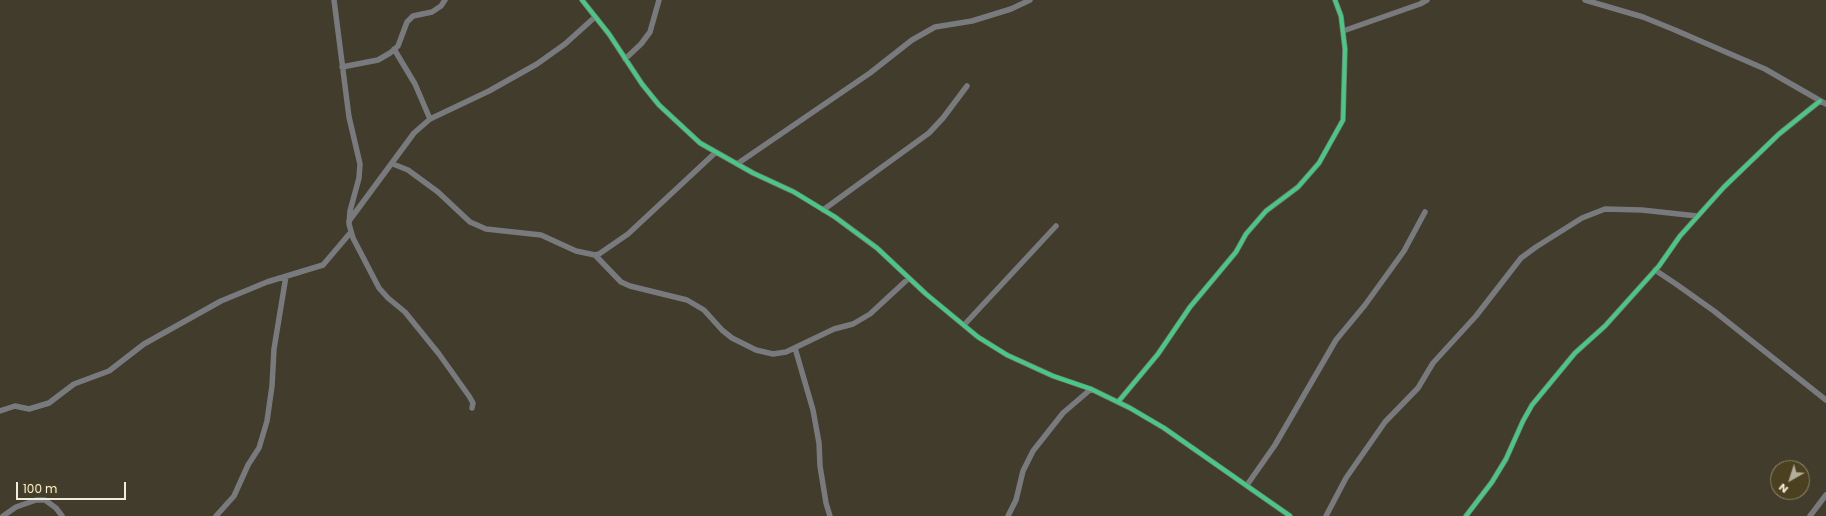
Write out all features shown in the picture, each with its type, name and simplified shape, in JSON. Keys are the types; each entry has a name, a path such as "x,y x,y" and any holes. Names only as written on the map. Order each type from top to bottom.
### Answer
{"street":[{"path":"334,0 349,117 360,164 359,178 350,211 349,221 351,232 379,288 388,298 405,312 439,354 469,396 473,403 472,408"},
{"path":"342,67 378,60 394,49 402,38 407,22 413,16 432,12 441,6 445,0"},
{"path":"582,0 609,34 642,84 659,105 700,143 737,164 794,192 823,210 877,248 909,278 978,337 1007,355 1053,376 1091,389 1118,402 1164,428 1290,516"},
{"path":"625,59 642,44 650,32 659,0"},
{"path":"737,164 870,73 912,40 935,27 972,21 1011,9 1030,0"},
{"path":"1118,402 1158,354 1190,307 1236,252 1246,234 1266,211 1298,187 1320,163 1343,120 1345,49 1341,16 1335,0"},
{"path":"1343,31 1420,4 1427,0"},
{"path":"1585,0 1643,17 1675,30 1765,69 1826,104"},
{"path":"349,221 414,133 430,119 489,91 537,64 565,44 595,17"},
{"path":"394,49 415,84 430,119"},
{"path":"823,210 928,133 943,118 967,86"},
{"path":"1466,516 1492,482 1506,459 1532,405 1575,353 1605,326 1655,270 1697,216 1724,187 1779,134 1820,101"},
{"path":"392,164 408,170 438,192 470,222 486,229 541,235 576,251 595,255 599,254 628,234 716,152"},
{"path":"1326,516 1346,478 1385,422 1418,388 1433,364 1476,316 1521,258 1582,218 1605,210 1642,210 1697,216"},
{"path":"1247,485 1275,445 1336,340 1404,251 1425,212"},
{"path":"964,325 1056,226"},
{"path":"0,411 15,406 28,409 49,403 74,384 109,371 144,344 221,301 254,287 323,265 351,232"},
{"path":"595,255 621,282 630,286 686,300 704,310 722,330 732,338 750,347 773,354 786,352 827,332 853,324 889,298 909,278"},
{"path":"1655,270 1714,311 1826,400"},
{"path":"216,516 234,496 248,465 259,448 267,421 272,386 274,349 286,276"},
{"path":"795,348 813,410 819,443 820,466 826,503 830,516"},
{"path":"1008,516 1016,500 1023,470 1033,450 1063,413 1091,389"},
{"path":"1810,516 1826,496"},
{"path":"3,516 16,507 36,500 45,500 56,508 62,516"}],"cycle path":[{"path":"582,0 609,34 642,84 659,105 700,143 753,173 794,192 835,217 877,248 926,294 978,337 1007,355 1053,376 1091,389 1130,408 1164,428 1290,516"},
{"path":"1118,402 1158,354 1190,307 1236,252 1246,234 1266,211 1298,187 1319,163 1343,120 1345,49 1341,16 1335,0"},
{"path":"1466,516 1492,482 1506,459 1532,405 1575,353 1605,326 1659,266 1680,236 1724,187 1779,134 1820,101"}]}
